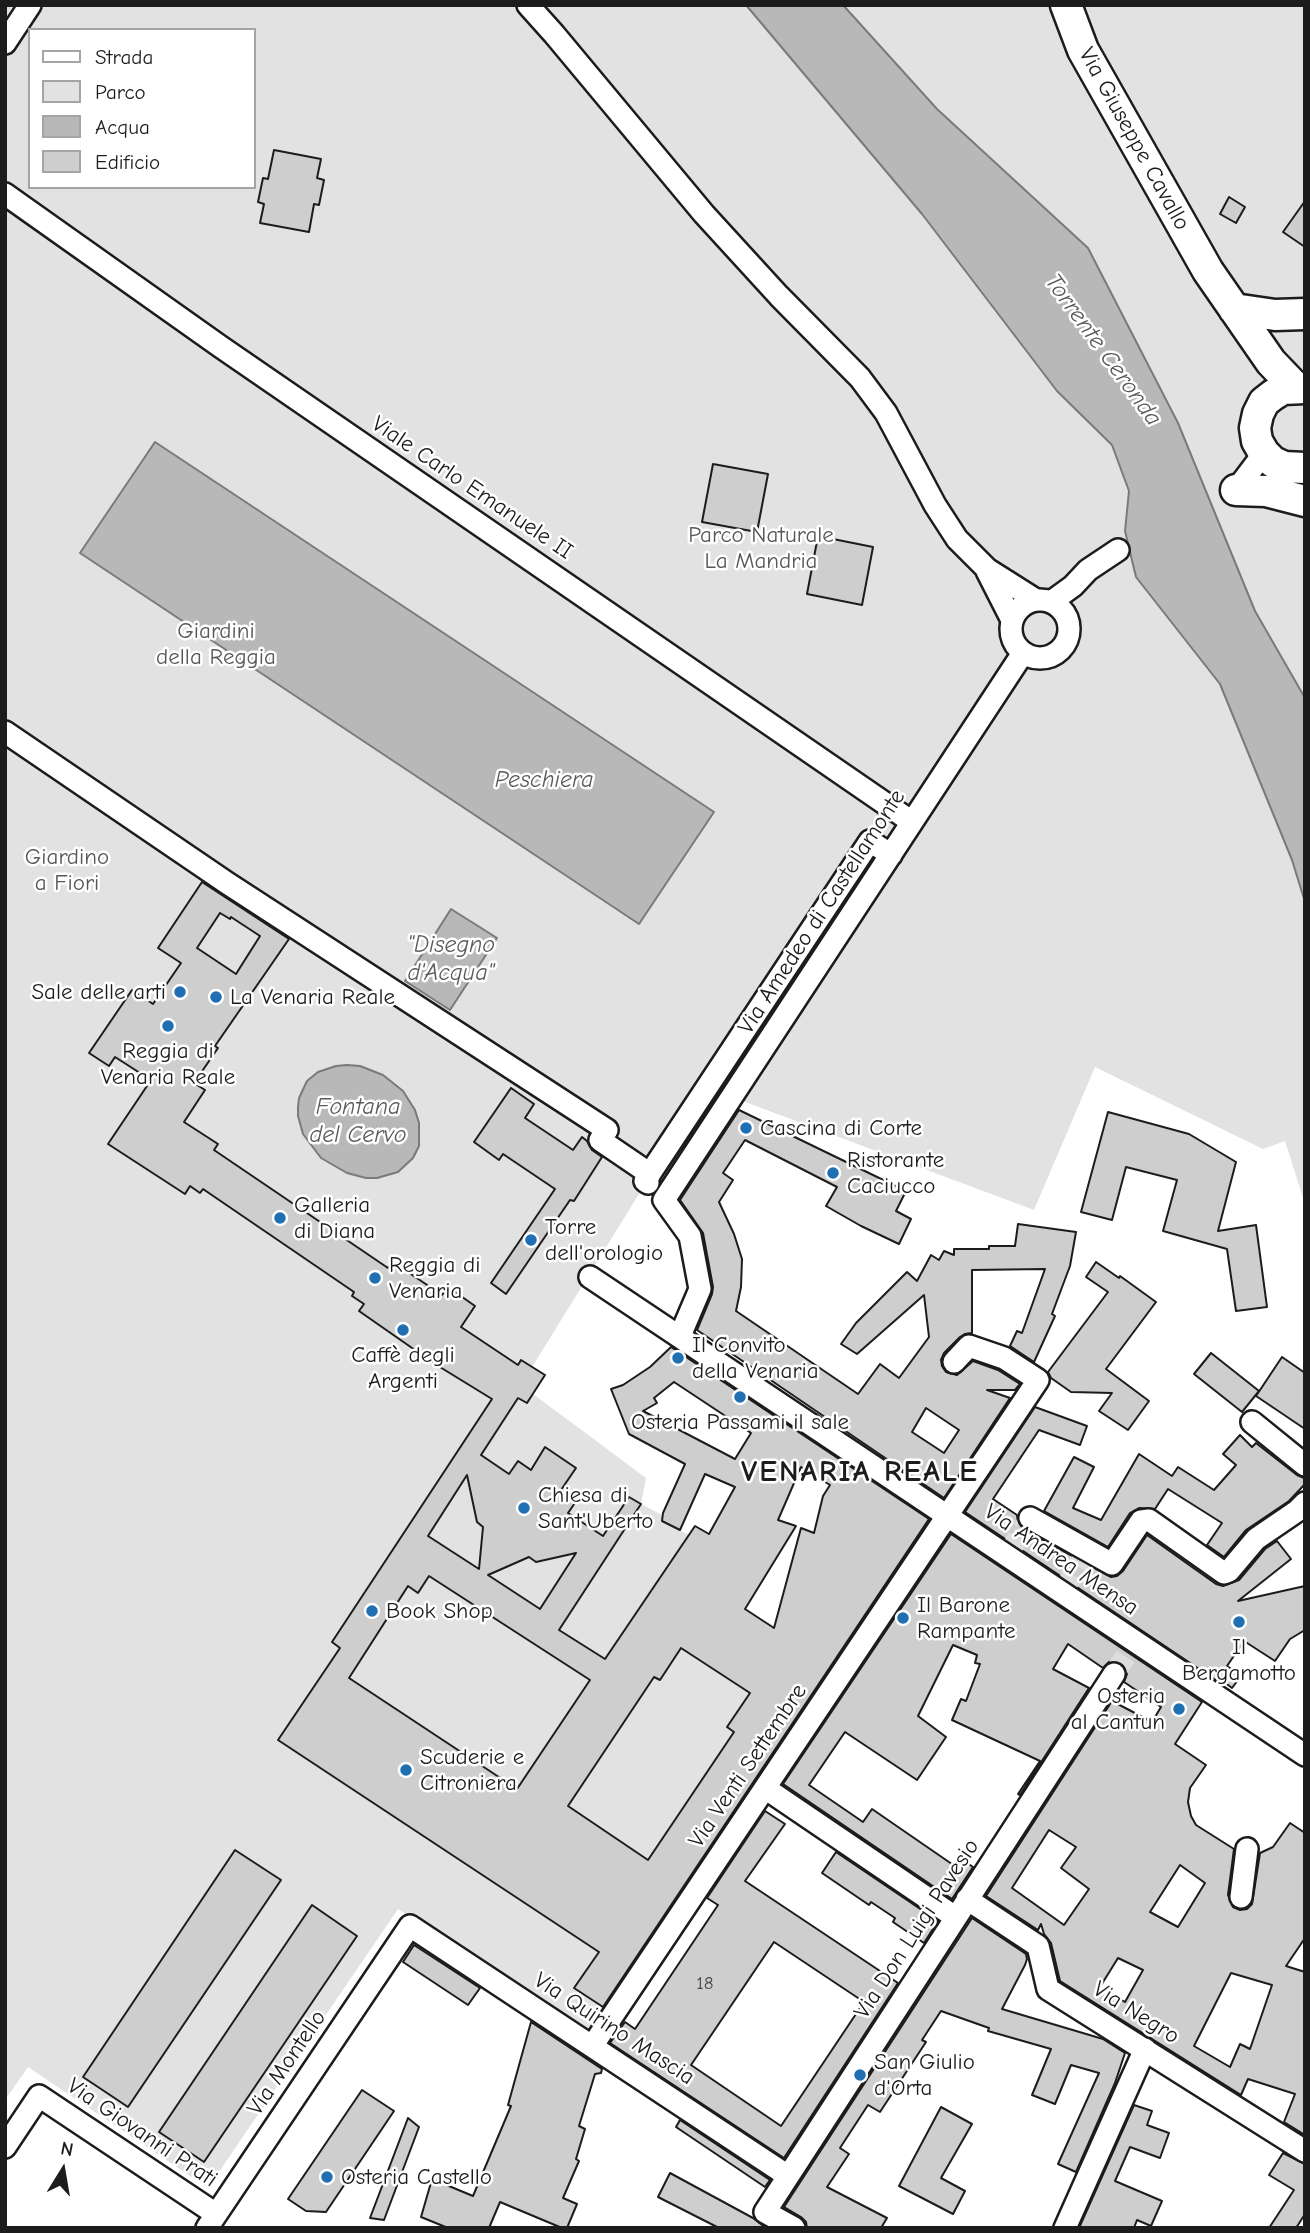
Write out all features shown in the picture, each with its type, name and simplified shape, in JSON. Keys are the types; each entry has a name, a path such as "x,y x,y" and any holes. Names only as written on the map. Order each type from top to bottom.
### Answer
{"street":[{"path":"5,43 30,5"},
{"path":"528,5 704,214 779,296 860,378 886,412 935,505 957,538 986,569 1012,620 1012,638 1016,647 1037,658 1052,656 1059,651 1069,635 1070,626 1051,605 986,569"},
{"name":"Via Giuseppe Cavallo","path":"1066,5 1083,50 1208,271 1253,369 1264,402"},
{"name":"Viale Carlo Emanuele II","path":"5,194 292,396 912,822"},
{"name":"Via Giuseppe Cavallo","path":"1208,271 1272,362 1300,387"},
{"path":"1234,309 1275,315 1305,314"},
{"path":"1231,493 1284,463 1257,441 1255,428 1264,402 1283,389 1300,387"},
{"path":"1231,493 1266,491 1305,500"},
{"path":"1012,620 1021,607 1051,605 1088,570 1118,550"},
{"name":"Via Amedeo di Castellamonte","path":"666,1198 1023,653"},
{"path":"5,732 227,883 607,1130 600,1140 650,1174"},
{"path":"680,1336 700,1289 690,1236 666,1198 645,1181 870,841 891,855"},
{"name":"Via Andrea Mensa","path":"590,1277 1305,1755"},
{"name":"Via Venti Settembre","path":"593,2045 1038,1380 1004,1358 969,1346 954,1362"},
{"path":"1252,1422 1305,1465"},
{"path":"1030,1518 1112,1564 1141,1521 1149,1520 1224,1573 1229,1571 1256,1539 1305,1503"},
{"name":"Via Don Luigi Pavesio","path":"794,2228 765,2212 1114,1674"},
{"path":"765,1788 955,1917"},
{"path":"1241,1897 1247,1849"},
{"name":"Via Negro","path":"967,1899 1038,1946 1048,1989 1305,2151"},
{"name":"Via Quirino Mascia","path":"410,1926 788,2176"},
{"name":"Via Montello","path":"211,2221 410,1926"},
{"path":"1065,2228 1145,2049"},
{"name":"Via Giovanni Prati","path":"5,2147 39,2096 211,2221"}],"green space":[{"name":"Parco Naturale La Mandria","path":"5,5 1305,5 1305,1204 1285,1141 1263,1149 1095,1067 1034,1210 705,1087 521,1385 646,1478 641,1504 662,1515 662,1521 706,1544 718,1591 837,1669 605,2009 587,2033 398,1909 208,2188 28,2067 5,2100"}],"water":[{"name":"Torrente Ceronda","path":"746,5 843,5 937,109 1088,248 1178,423 1255,611 1305,698 1305,902 1292,860 1220,684 1136,577 1125,531 1129,491 1112,445 1057,391 922,214"},
{"name":"Peschiera","path":"155,442 714,812 639,924 80,553"},
{"name":"\"Disegno d'Acqua\"","path":"451,909 497,938 450,1010 405,981"},
{"name":"Fontana del Cervo","path":"347,1065 360,1066 383,1075 403,1091 415,1110 419,1123 419,1146 413,1158 398,1172 377,1178 347,1173 321,1158 303,1134 298,1107 307,1081 318,1072"}],"building":[{"path":"274,150 321,159 317,178 324,180 319,205 314,204 309,232 260,223 264,204 258,202 263,178 268,179"},
{"path":"1229,197 1245,207 1236,223 1220,214"},
{"path":"1305,201 1305,247 1283,232"},
{"path":"713,464 768,474 757,532 702,522"},
{"path":"818,536 873,547 862,605 807,594"},
{"path":"202,882 289,939 215,1046 218,1048 194,1083 205,1090 184,1122 218,1144 214,1150 388,1268 393,1262 442,1295 448,1287 475,1306 461,1327 518,1365 521,1360 545,1375 527,1403 518,1398 481,1455 509,1474 518,1461 531,1470 545,1447 576,1468 561,1490 577,1500 568,1513 603,1536 629,1497 641,1504 559,1630 605,1659 695,1526 709,1534 735,1487 705,1474 680,1530 662,1521 685,1464 629,1434 611,1389 623,1385 650,1367 671,1347 929,1519 603,2007 574,1988 599,1952 278,1740 340,1648 332,1642 492,1399 435,1364 359,1311 364,1304 352,1296 354,1292 203,1189 200,1193 190,1186 185,1194 108,1144 151,1080 115,1057 109,1066 89,1053 132,990 153,1004 181,963 158,948","holes":["220,913 260,936 236,974 197,948","674,1382 751,1433 735,1459 643,1411 657,1403 654,1398","801,1467 830,1485 823,1496 814,1533 801,1528 774,1628 745,1609 796,1526 778,1520","467,1475 477,1522 483,1527 479,1569 428,1536","576,1553 540,1609 488,1575 529,1557 536,1562","429,1576 590,1680 517,1789 349,1678 408,1586 418,1593","681,1648 750,1693 727,1727 734,1732 648,1860 568,1806 654,1677 660,1680"]},
{"path":"511,1088 534,1104 525,1118 573,1150 582,1137 592,1150 602,1157 574,1201 570,1200 506,1294 491,1283 555,1189 503,1154 499,1160 474,1142"},
{"path":"739,1110 906,1191 896,1211 911,1219 899,1244 826,1206 837,1187 745,1140 723,1173 733,1180 719,1202 742,1259 741,1287 736,1311 858,1394 880,1364 899,1378 929,1337 924,1295 857,1354 841,1344 856,1323 907,1272 917,1281 931,1255 939,1260 944,1251 954,1255 954,1249 1015,1246 1018,1224 1076,1232 1070,1266 1052,1314 1055,1316 1034,1362 1010,1346 1017,1331 1022,1333 1045,1269 972,1270 972,1333 960,1337 944,1353 942,1366 946,1372 957,1375 973,1361 998,1370 1020,1384 1015,1390 987,1390 1010,1398 944,1498 697,1330 713,1287 703,1233 680,1200","holes":["926,1408 959,1430 944,1453 912,1432"]},
{"path":"1108,1112 1189,1134 1236,1162 1218,1231 1256,1225 1267,1307 1236,1311 1227,1249 1163,1231 1177,1180 1126,1167 1112,1220 1081,1212"},
{"path":"1096,1262 1156,1302 1106,1369 1149,1401 1128,1430 1099,1411 1112,1393 1071,1392 1051,1378 1048,1372 1108,1292 1086,1277"},
{"path":"1211,1353 1259,1391 1242,1412 1194,1374"},
{"path":"1282,1357 1305,1373 1305,1429 1256,1396"},
{"path":"1035,1407 1087,1426 1080,1445 1039,1430 993,1499 1017,1515 1018,1524 1023,1529 1111,1577 1123,1571 1147,1535 1216,1584 1223,1586 1239,1580 1265,1549 1277,1541 1291,1559 1238,1601 1305,1586 1305,1630 1290,1639 1275,1661 1244,1641 1227,1666 1241,1676 1232,1688 1219,1678 1217,1681 965,1512"},
{"path":"1240,1435 1252,1447 1256,1443 1304,1478 1305,1484 1289,1501 1246,1530 1224,1557 1207,1545 1222,1523 1168,1489 1155,1509 1139,1508 1130,1513 1108,1547 1044,1511 1074,1457 1094,1467 1073,1508 1101,1520 1139,1454 1172,1476 1178,1467 1214,1490 1236,1465 1223,1454"},
{"path":"951,1534 1202,1702 1175,1744 1206,1765 1190,1788 1188,1802 1196,1825 1234,1849 1228,1895 1233,1907 1247,1909 1252,1904 1260,1853 1273,1847 1290,1823 1305,1833 1305,1938 1286,1966 1305,1972 1305,2135 1284,2122 1295,2094 1248,2079 1241,2095 1060,1981 1051,1943 1041,1924 1038,1930 986,1896 1112,1701 1152,1722 1161,1707 1124,1682 1127,1674 1122,1663 1109,1662 1103,1668 1068,1644 1053,1669 1089,1688 1020,1795 1018,1794 1040,1761 952,1720 961,1699 966,1701 980,1664 975,1663 977,1655 953,1645 918,1716 946,1737 917,1780 845,1732 809,1785 863,1822 872,1809 962,1871 967,1863 973,1867 952,1899 783,1784","holes":["1049,1830 1076,1847 1061,1868 1089,1889 1064,1925 1012,1888","1180,1865 1205,1883 1178,1927 1150,1912","1118,1958 1143,1970 1125,2002 1100,1987","1231,1973 1272,1985 1250,2049 1240,2044 1230,2067 1194,2046"]},
{"path":"765,1811 785,1824 745,1881 898,1983 784,2158 610,2043 625,2022 635,2029 718,1905 707,1898","holes":["774,1942 864,2002 781,2126 691,2065"]},
{"path":"235,1850 281,1880 128,2107 83,2077"},
{"path":"836,1852 938,1921 924,1943 893,1922 895,1918 871,1902 869,1905 822,1873"},
{"path":"312,1905 357,1936 204,2162 159,2132"},
{"path":"972,1918 1026,1954 1025,1965 1002,2009 1103,2039 1125,2053 1115,2083 1076,2172 1058,2164 1099,2073 1071,2065 1055,2104 1032,2095 1051,2049 988,2031 989,2028 941,2011 922,2040 926,2042 880,2112 868,2105 840,2148 849,2154 827,2187 887,2218 881,2228 807,2228 801,2217 784,2207"},
{"path":"414,1945 480,1988 468,2005 403,1962"},
{"path":"531,2022 602,2069 601,2073 595,2074 579,2126 585,2129 576,2159 579,2161 563,2198 577,2204 567,2228 500,2202 489,2228 448,2228 421,2217 432,2179 473,2196 511,2106 508,2105"},
{"path":"362,2090 394,2111 326,2212 306,2211 288,2199"},
{"path":"1134,2105 1152,2111 1147,2125 1169,2133 1160,2158 1130,2147 1115,2181 1162,2201 1151,2226 1137,2220 1134,2228 1079,2228"},
{"path":"941,2107 972,2124 941,2178 965,2191 953,2214 899,2186"},
{"path":"408,2118 419,2127 384,2220 370,2218"},
{"path":"680,2120 770,2180 765,2187 676,2127"},
{"path":"1283,2153 1305,2164 1305,2214 1296,2228 1269,2228 1294,2190 1269,2175"},
{"path":"670,2173 753,2218 766,2228 719,2228 658,2197"}],"tunnel":[{"path":"1007,1556 1030,1518"},
{"path":"1062,1593 1087,1551"},
{"path":"1114,1674 1135,1642"}],"place":[{"name":"Sale delle arti","path":"180,992"},
{"name":"La Venaria Reale","path":"216,997"},
{"name":"Reggia di Venaria Reale","path":"168,1026"},
{"name":"Cascina di Corte","path":"746,1128"},
{"name":"Ristorante Caciucco","path":"833,1173"},
{"name":"Galleria di Diana","path":"280,1218"},
{"name":"Torre dell'orologio","path":"531,1240"},
{"name":"Reggia di Venaria","path":"375,1278"},
{"name":"Caffè degli Argenti","path":"403,1330"},
{"name":"Il Convito della Venaria","path":"678,1358"},
{"name":"Osteria Passami il sale","path":"740,1397"},
{"name":"Chiesa di Sant'Uberto","path":"524,1508"},
{"name":"Book Shop","path":"372,1611"},
{"name":"Il Barone Rampante","path":"903,1618"},
{"name":"Il Bergamotto","path":"1239,1622"},
{"name":"Osteria al Cantun","path":"1179,1709"},
{"name":"Scuderie e Citroniera","path":"406,1770"},
{"name":"San Giulio d'Orta","path":"860,2075"},
{"name":"Osteria Castello","path":"327,2177"}],"district":[{"name":"VENARIA REALE","path":"860,1473"}],"park label":[{"name":"Giardini della Reggia","path":"216,644"},
{"name":"Giardino a Fiori","path":"67,870"}]}
